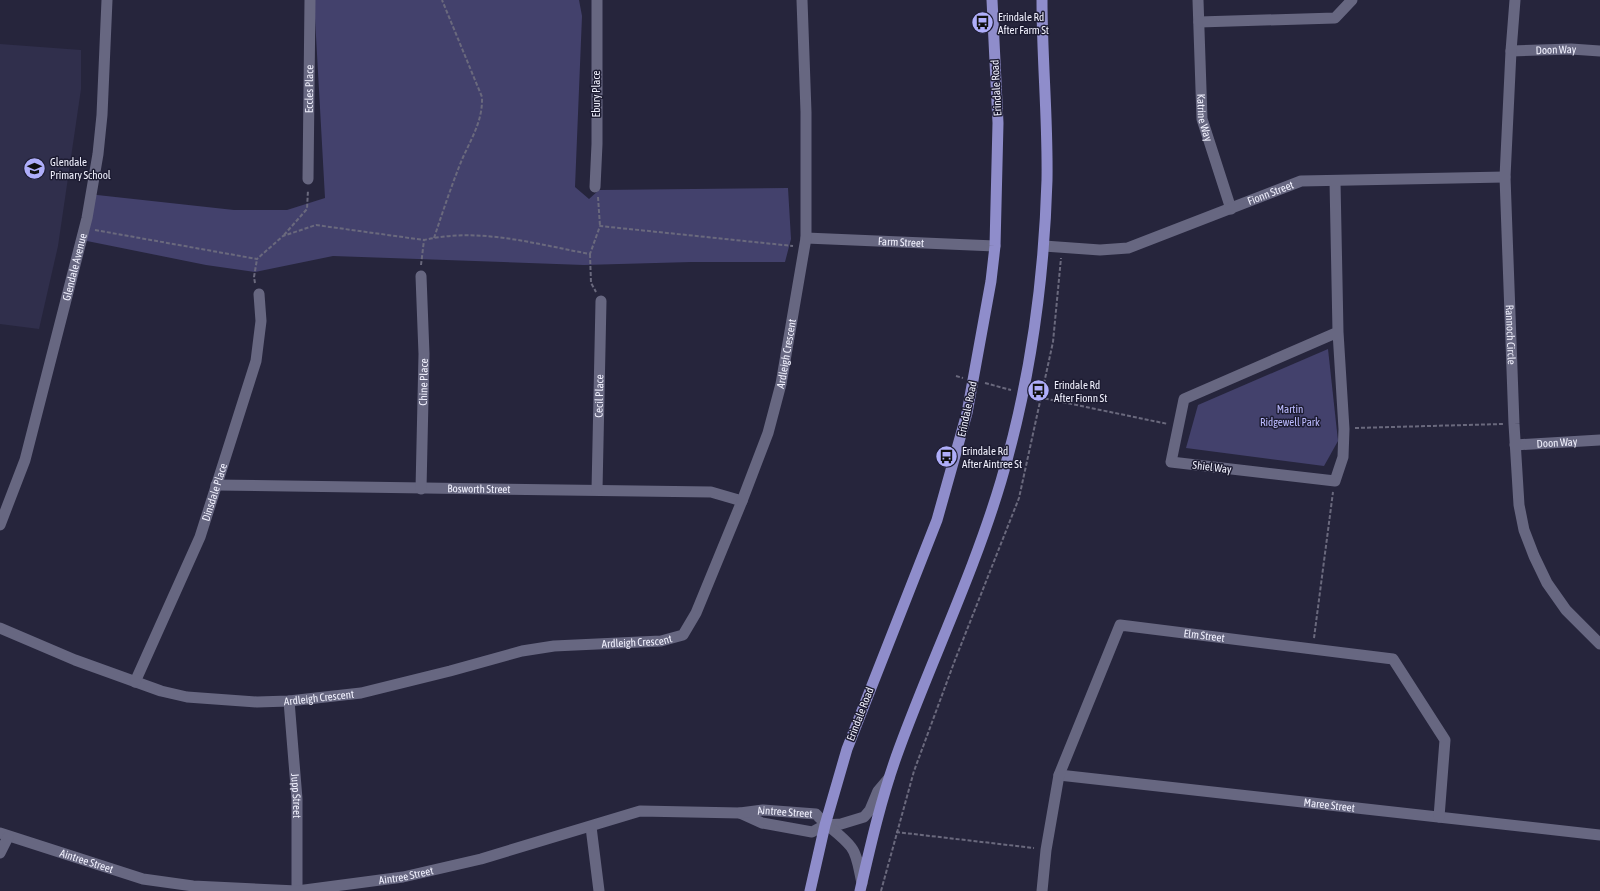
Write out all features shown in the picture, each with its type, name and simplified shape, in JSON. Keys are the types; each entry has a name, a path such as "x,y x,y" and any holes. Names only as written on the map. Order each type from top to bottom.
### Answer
{"main road":[{"name":"Erindale Road","path":"810,891 825,825 847,749 862,706 937,520 962,437 974,380 991,281 995,246 998,123 992,0"},
{"path":"861,887 874,831 901,744 985,528 1009,450 1029,364 1044,246 1047,177 1042,0"}],"street":[{"name":"Glendale Avenue","path":"0,525 25,460 84,228 98,154 102,115 106,0"},
{"name":"Eccles Place","path":"308,179 310,0"},
{"name":"Ebury Place","path":"595,187 597,144 597,0"},
{"name":"Ardleigh Crescent","path":"0,628 75,660 161,691 187,697 257,702 289,701 361,693 522,651 554,646 662,641 683,635 696,613 742,501 768,433 781,384 805,243 806,112 802,0"},
{"name":"Katrine Way","path":"1198,0 1202,118 1231,209"},
{"path":"1199,22 1335,18 1352,0"},
{"name":"Rannoch Circle","path":"1515,0 1505,177 1514,424 1519,505 1524,530 1534,556 1548,583 1566,610 1600,644"},
{"name":"Doon Way","path":"1511,51 1571,49 1600,51"},
{"name":"Fionn Street","path":"1044,246 1100,250 1128,248 1301,181 1505,177"},
{"path":"1335,181 1338,332 1344,429 1343,457 1335,481"},
{"name":"Farm Street","path":"805,243 995,246"},
{"name":"Chine Place","path":"421,276 424,354 421,489"},
{"name":"Dinsdale Place","path":"135,682 200,537 256,361 261,321 259,294"},
{"name":"Cecil Place","path":"597,490 601,301"},
{"name":"Shiel Way","path":"1335,481 1171,462 1184,399 1338,332"},
{"name":"Doon Way","path":"1515,445 1600,440"},
{"name":"Bosworth Street","path":"216,485 711,492 742,501"},
{"name":"Elm Street","path":"1042,891 1046,850 1059,775 1120,624 1393,660 1446,740 1439,817"},
{"name":"Jupp Street","path":"289,701 297,799 297,891"},
{"name":"Maree Street","path":"1059,775 1600,835"},
{"name":"Aintree Street","path":"740,813 762,823 812,832 825,825 841,824 864,817 870,810 878,791 891,776"},
{"name":"Aintree Street","path":"4,835 143,878 193,886 297,891 403,877 481,859 640,811 740,813 763,810 816,814 825,825 850,846 858,863 861,887"},
{"path":"590,827 599,891"},
{"path":"0,853 4,835"}],"path":[{"path":"434,238 460,166 477,128 482,111 482,97 442,0"},
{"path":"259,294 254,277 256,259 283,236 307,209 308,179"},
{"path":"595,187 599,200 600,226 590,254 591,283 601,301"},
{"path":"283,236 316,225 424,240 434,238 491,235 590,254"},
{"path":"600,226 805,243"},
{"path":"84,228 256,259"},
{"path":"421,276 424,240"},
{"path":"956,376 1022,393 1179,426"},
{"path":"1344,429 1514,424"},
{"path":"1313,649 1335,481"},
{"path":"896,832 1046,850"}],"shaded area":[{"name":"Glendale Primary School","path":"0,44 81,50 81,89 58,246 39,329 0,324"}],"green space":[{"path":"314,0 579,0 582,16 575,187 589,199 599,190 788,188 791,239 785,262 691,262 584,265 333,256 255,272 206,265 82,240 88,194 234,210 287,210 325,198"},
{"name":"Martin Ridgewell Park","path":"1328,349 1338,441 1324,466 1186,448 1198,405"}],"place":[{"name":"Erindale Rd After Farm St","path":"983,23"},
{"name":"Glendale Primary School","path":"35,168"},
{"name":"Erindale Rd After Fionn St","path":"1038,391"},
{"name":"Erindale Rd After Aintree St","path":"946,457"}]}
